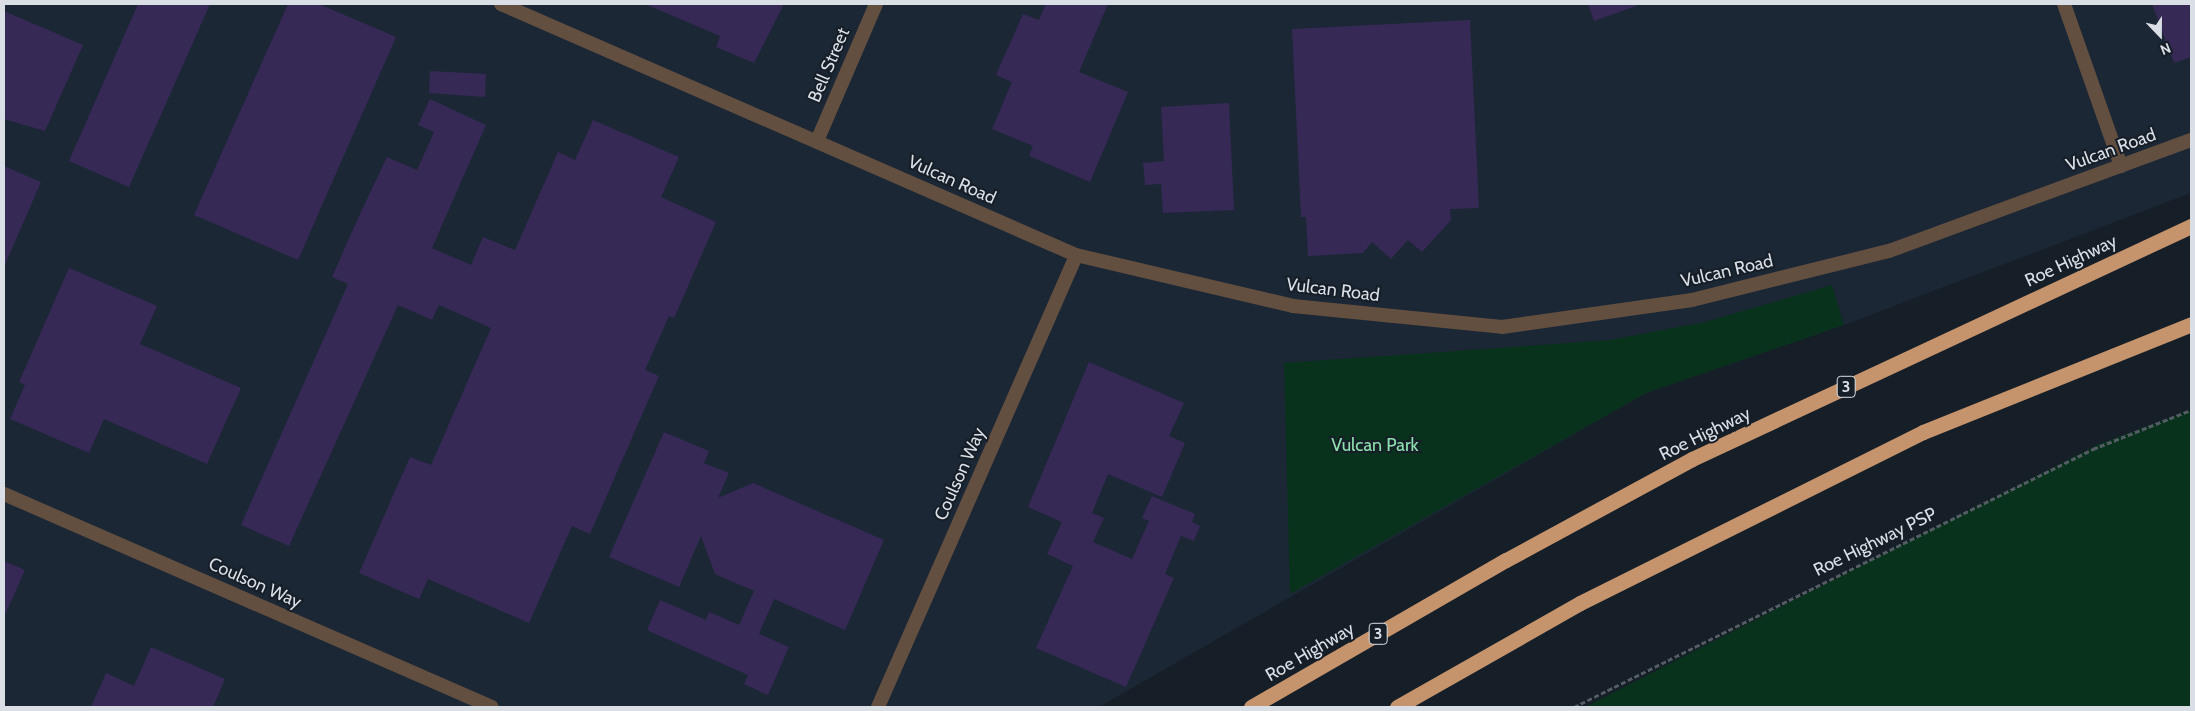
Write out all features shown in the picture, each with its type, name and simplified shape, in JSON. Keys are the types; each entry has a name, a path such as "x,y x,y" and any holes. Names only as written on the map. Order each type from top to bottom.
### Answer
{"highway":[{"name":"Roe Highway","path":"1251,707 1506,560 1692,460 2191,226"},
{"path":"1396,707 1462,666 1631,577 1923,432 2191,324"},
{"path":"1404,707 1462,666"}],"street":[{"name":"Vulcan Road","path":"500,4 817,141 1076,256 1293,306 1502,327 1692,300 1889,251 2191,140"},
{"name":"Bell Street","path":"817,141 876,4"},
{"path":"2064,4 2122,166"},
{"name":"Coulson Way","path":"878,707 1076,256"},
{"name":"Coulson Way","path":"4,494 492,707"}],"path":[{"name":"Roe Highway PSP","path":"1574,707 2093,449 2191,410"}],"shaded area":[{"path":"4,4 2191,4 2191,193 1844,325 1646,393 1099,707 4,707"}],"green space":[{"name":"Vulcan Park","path":"1832,285 1844,325 1646,393 1290,594 1284,363 1610,340 1705,322"},
{"path":"2191,410 2191,707 1585,707 2099,444"}],"building":[{"path":"138,4 210,4 129,187 69,161"},
{"path":"288,4 319,4 396,37 298,260 194,215"},
{"path":"645,4 784,4 754,63 716,47 720,36"},
{"path":"1046,4 1108,4 1079,72 1128,92 1090,182 1029,156 1033,146 992,129 1012,82 996,75 1023,14 1039,20"},
{"path":"1588,4 1636,4 1636,6 1594,21"},
{"path":"2152,4 2191,4 2191,57 2174,63"},
{"path":"4,11 83,45 45,131 4,119"},
{"path":"1470,20 1479,208 1450,209 1451,220 1422,252 1408,240 1391,259 1372,242 1363,253 1308,256 1306,217 1301,217 1292,29"},
{"path":"430,71 486,74 485,97 429,93"},
{"path":"430,99 486,125 432,248 471,265 483,237 515,250 558,152 575,160 593,120 679,157 661,197 716,222 674,318 669,316 645,370 659,376 590,534 572,526 529,623 428,579 419,599 359,573 410,457 431,465 491,328 439,305 432,320 398,305 289,546 241,525 348,284 332,277 359,216 387,157 417,170 434,132 418,125"},
{"path":"1229,103 1234,210 1163,213 1161,184 1145,185 1143,163 1164,161 1161,107"},
{"path":"4,166 41,182 4,267"},
{"path":"69,268 157,306 140,344 241,388 207,464 104,419 89,453 10,419 25,385 19,382"},
{"path":"1089,362 1184,403 1169,436 1185,443 1162,497 1108,474 1092,513 1104,518 1093,542 1132,559 1149,521 1142,518 1152,496 1195,514 1192,522 1200,526 1194,541 1181,536 1165,574 1174,578 1126,687 1036,648 1073,566 1047,554 1062,522 1028,507"},
{"path":"664,432 709,451 704,463 729,473 718,498 753,483 884,540 845,630 774,599 759,634 789,647 768,695 744,684 748,675 647,630 660,600 706,620 709,612 739,625 754,591 715,574 701,536 679,587 609,557"},
{"path":"4,561 25,570 4,617"},
{"path":"151,647 225,679 213,707 91,707 106,673 134,686"}]}
